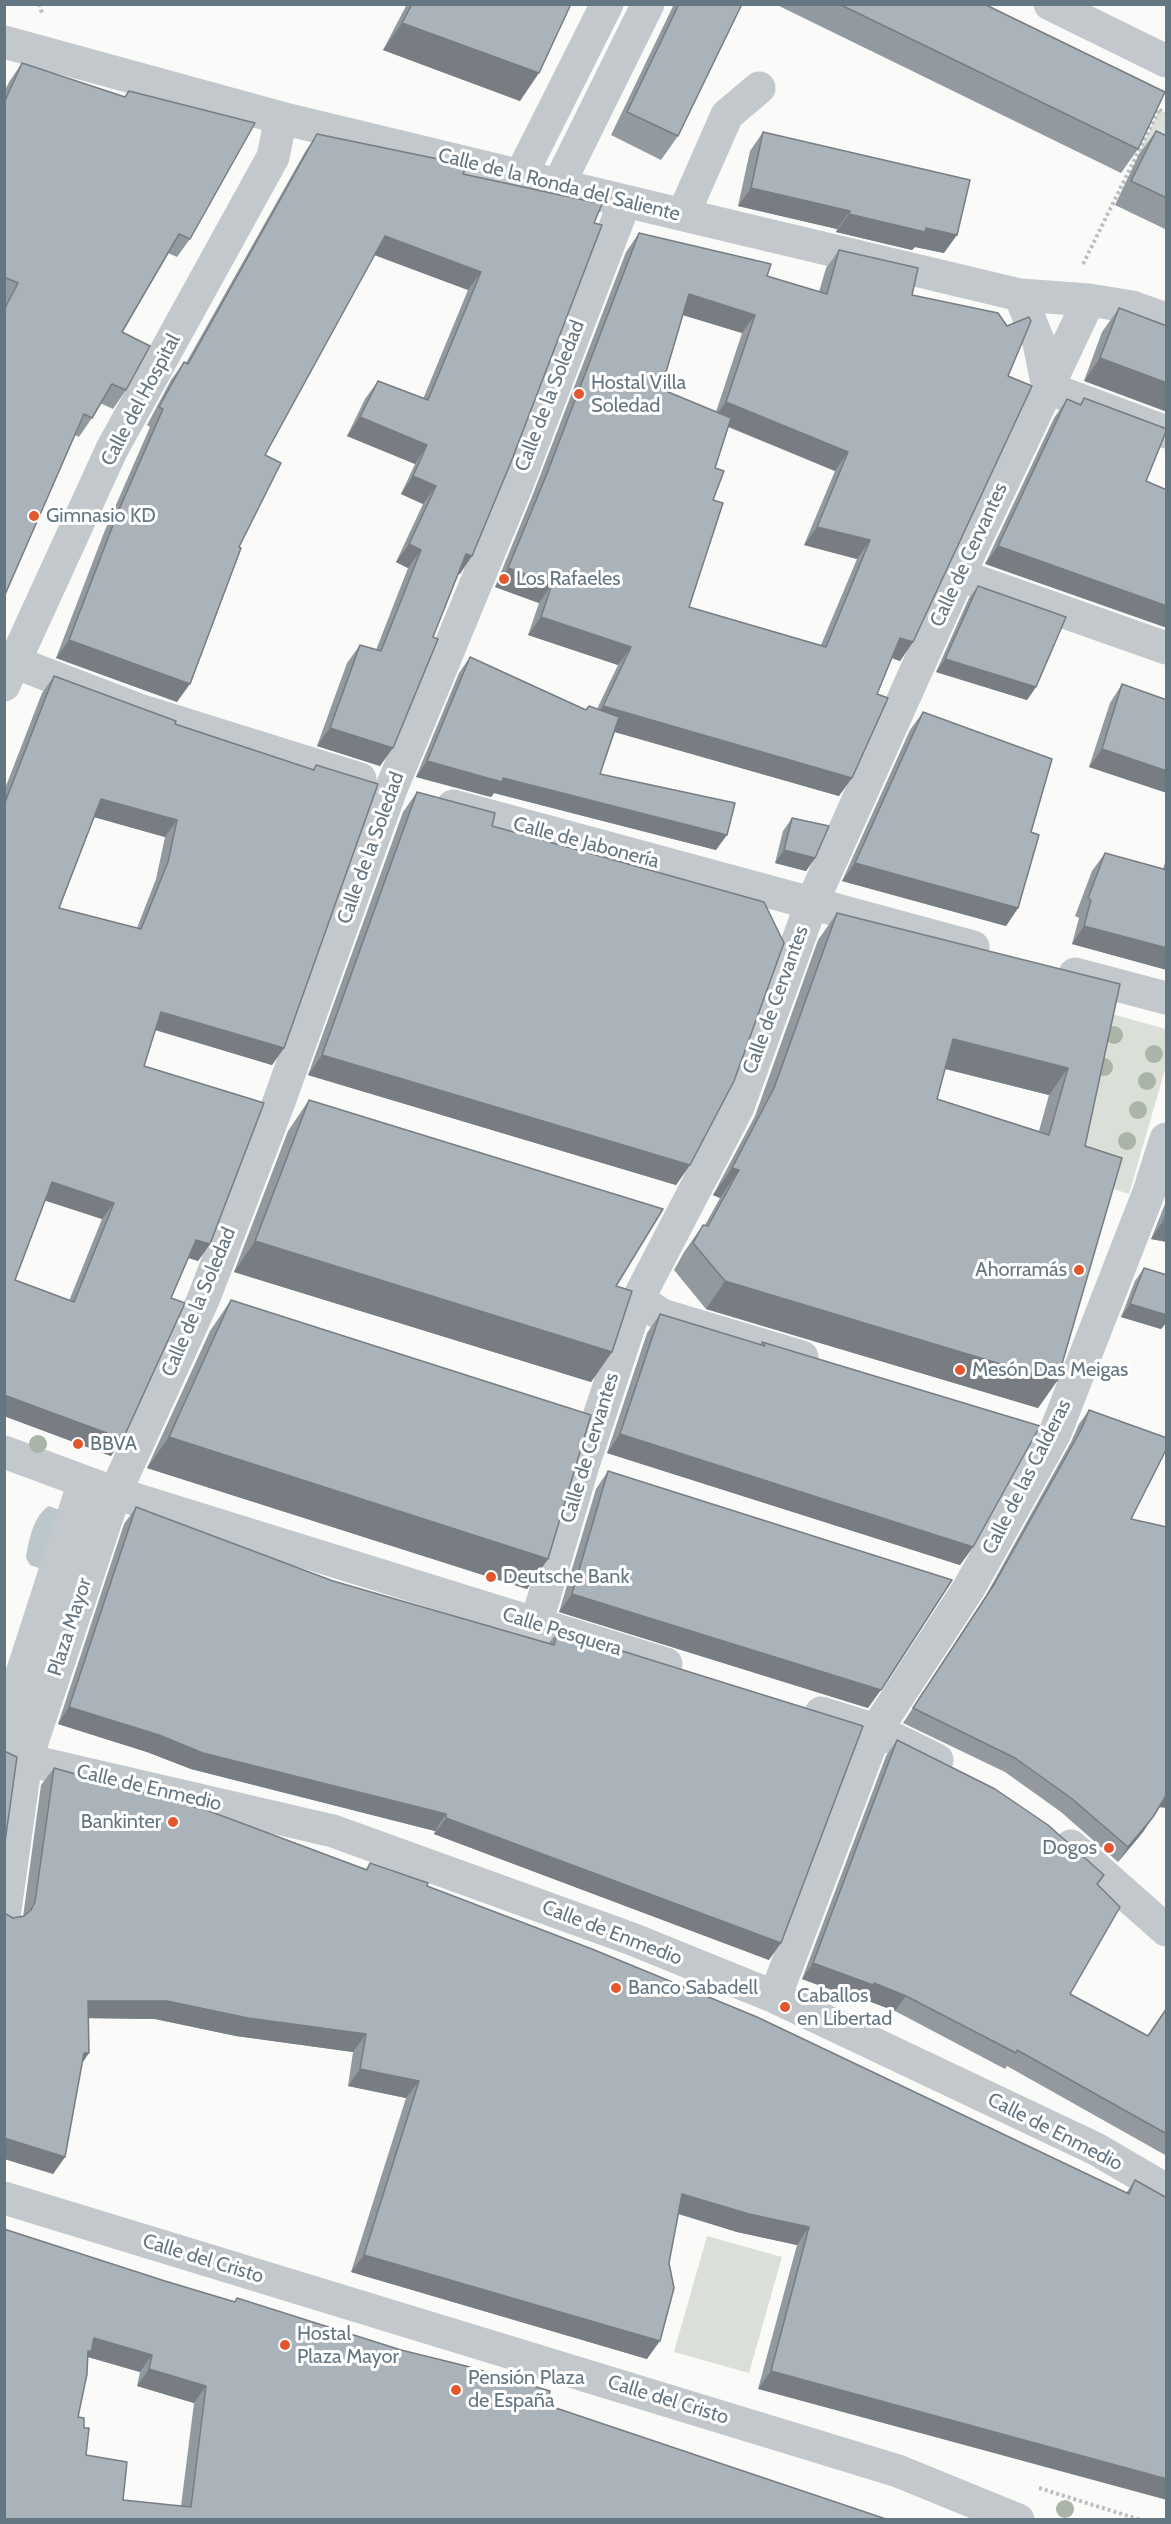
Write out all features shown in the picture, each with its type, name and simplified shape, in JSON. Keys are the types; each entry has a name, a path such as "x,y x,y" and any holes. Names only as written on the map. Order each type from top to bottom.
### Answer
{"street":[{"path":"559,184 648,4"},
{"path":"1050,4 1167,61"},
{"path":"521,175 597,8"},
{"name":"Calle de la Ronda del Saliente","path":"4,42 281,118 1020,295 1084,286 1167,319"},
{"path":"682,215 727,115 759,88"},
{"name":"Calle del Hospital","path":"9,674 112,449 273,157 281,118"},
{"name":"Calle de la Soledad","path":"115,1493 203,1300 280,1099 391,789 516,487 625,201"},
{"path":"1048,388 1084,286"},
{"path":"1020,295 1039,342 1048,388"},
{"path":"1048,388 1167,432"},
{"name":"Calle de Cervantes","path":"536,1623 595,1468 586,1418 638,1299 737,1109 811,905 959,575 1048,388"},
{"path":"959,575 1167,648"},
{"name":"Calle de Jabonería","path":"9,674 139,710 391,789 811,905 1006,956"},
{"path":"1052,968 1167,998"},
{"path":"280,1099 314,1110"},
{"name":"Calle de las Calderas","path":"775,1997 876,1730 969,1588 1055,1432 1149,1192 1167,1139"},
{"path":"644,1213 678,1224"},
{"path":"638,1299 662,1315 830,1365"},
{"path":"203,1300 237,1310"},
{"path":"1021,1422 1055,1432"},
{"name":"Calle Pesquera","path":"4,1452 115,1493 695,1673"},
{"path":"4,1729 84,1482"},
{"name":"Plaza Mayor","path":"4,1917 15,1758 115,1493"},
{"path":"935,1577 969,1588"},
{"path":"797,1706 876,1730 962,1772"},
{"name":"Calle de Enmedio","path":"15,1758 333,1831 632,1939 775,1997 1096,2149 1167,2190"},
{"path":"1049,1826 1167,1930"},
{"name":"Calle del Cristo","path":"4,2198 1026,2509"}],"path":[{"path":"1148,105 1167,113"},
{"path":"1084,286 1159,110"},
{"path":"1026,2509 1039,2488 1141,2520"}],"shaded area":[{"path":"1159,110 1166,113 1166,167 1139,154"},
{"path":"1101,1011 1166,1029 1166,1066 1129,1194 1066,1173"},
{"path":"49,1506 62,1511 45,1570 30,1565 26,1558 30,1537 39,1515"},
{"path":"707,2236 782,2257 749,2373 674,2352"}],"building":[{"path":"412,4 571,4 539,73 402,23"},
{"path":"679,4 742,4 678,136 627,112"},
{"path":"839,4 984,4 1165,92 1138,149"},
{"path":"22,63 125,97 129,91 255,123 190,239 179,234 122,332 150,346 126,390 112,384 92,418 84,414 4,597 4,310 18,283 4,277 4,103"},
{"path":"1156,131 1167,136 1167,198 1131,181"},
{"path":"763,132 970,180 957,235 926,228 925,232 849,214 850,211 751,188"},
{"path":"317,134 467,165 463,174 602,204 594,223 602,225 511,462 472,556 466,554 433,637 438,639 393,748 330,728 360,645 381,651 421,550 409,544 436,486 413,476 427,445 360,417 378,381 428,400 481,272 385,236 265,455 281,463 239,547 241,548 190,684 69,640 118,512 163,409 159,407 184,362 188,364"},
{"path":"639,233 771,264 767,276 827,294 839,250 918,268 912,295 998,313 1007,326 1029,317 1031,321 1008,376 1032,386 913,642 900,638 877,694 888,698 852,778 603,706 631,647 541,617 552,584 508,568 546,476","holes":["689,294 755,315 726,402 848,452 817,527 870,540 826,647 689,607 723,503 713,500 724,471 715,468 731,418 661,389"]},
{"path":"1119,308 1167,326 1167,383 1100,358"},
{"path":"1084,398 1167,429 1146,481 1167,490 1167,606 998,546 1067,399 1081,405"},
{"path":"978,586 1066,617 1036,687 945,659"},
{"path":"470,657 586,710 589,706 619,717 600,774 735,803 727,835 503,778 502,782 427,761"},
{"path":"54,676 176,721 175,724 314,770 316,765 378,784 284,1048 161,1012 144,1066 264,1103 210,1244 196,1240 171,1298 185,1303 123,1439 4,1395 4,805","holes":["101,799 177,820 168,862 141,929 59,908","52,1182 114,1203 74,1302 15,1280"]},
{"path":"1122,684 1167,700 1167,771 1102,749"},
{"path":"923,712 1052,759 1031,832 1039,835 1018,908 855,863"},
{"path":"417,792 495,813 492,826 764,902 784,943 734,1081 690,1165 322,1055"},
{"path":"792,818 829,826 815,858 784,850"},
{"path":"1105,853 1167,870 1167,948 1084,926 1091,900 1088,898"},
{"path":"837,913 1120,984 1085,1146 1122,1158 1057,1381 725,1281 693,1243 703,1225 708,1226 739,1170 732,1168 774,1088","holes":["953,1039 1068,1068 1049,1135 937,1099"]},
{"path":"309,1100 663,1209 616,1286 632,1291 612,1352 255,1241"},
{"path":"1144,1268 1167,1275 1167,1315 1130,1304"},
{"path":"231,1300 591,1415 548,1559 169,1437"},
{"path":"660,1314 765,1346 762,1342 1040,1426 973,1547 620,1434"},
{"path":"1089,1410 1167,1438 1167,1448 1131,1519 1167,1527 1167,1794 1153,1817 1128,1847 1071,1798 1015,1758 913,1708 995,1583 1082,1428"},
{"path":"608,1471 952,1580 881,1690 572,1594"},
{"path":"136,1507 333,1581 554,1645 558,1631 863,1726 781,1943 446,1818 446,1814 203,1753 159,1735 69,1707"},
{"path":"897,1740 995,1789 1048,1825 1104,1875 1097,1884 1120,1907 1070,1994 1148,2036 1167,2008 1167,2134 1017,2050 1016,2053 906,1996 813,1963"},
{"path":"4,1751 17,1757 4,1849"},
{"path":"54,1768 209,1811 367,1870 370,1863 428,1883 427,1886 592,1949 757,2017 1129,2194 1135,2180 1167,2198 1167,2479 771,2371 809,2227 749,2214 682,2194 669,2263 674,2288 660,2341 364,2255 419,2081 360,2069 366,2034 248,2018 167,2001 88,2001 89,2053 84,2053 65,2157 4,2138 4,1913 13,1918 24,1916 35,1902"},
{"path":"4,2229 235,2302 237,2298 401,2350 466,2366 550,2391 547,2405 886,2519 4,2520","holes":["94,2338 152,2355 149,2369 206,2386 191,2507 123,2500 127,2462 86,2455 89,2428 84,2428 84,2418 78,2417 87,2374 88,2351 91,2352"]}],"place":[{"name":"Hostal Villa Soledad","path":"579,394"},
{"name":"Gimnasio KD","path":"34,516"},
{"name":"Los Rafaeles","path":"504,579"},
{"name":"Ahorramás","path":"1079,1270"},
{"name":"Mesón Das Meigas","path":"960,1370"},
{"name":"BBVA","path":"78,1444"},
{"name":"Deutsche Bank","path":"491,1577"},
{"name":"Bankinter","path":"173,1822"},
{"name":"Dogos","path":"1109,1848"},
{"name":"Banco Sabadell","path":"616,1988"},
{"name":"Caballos en Libertad","path":"785,2007"},
{"name":"Hostal Plaza Mayor","path":"285,2345"},
{"name":"Pensión Plaza de España","path":"456,2390"}]}
